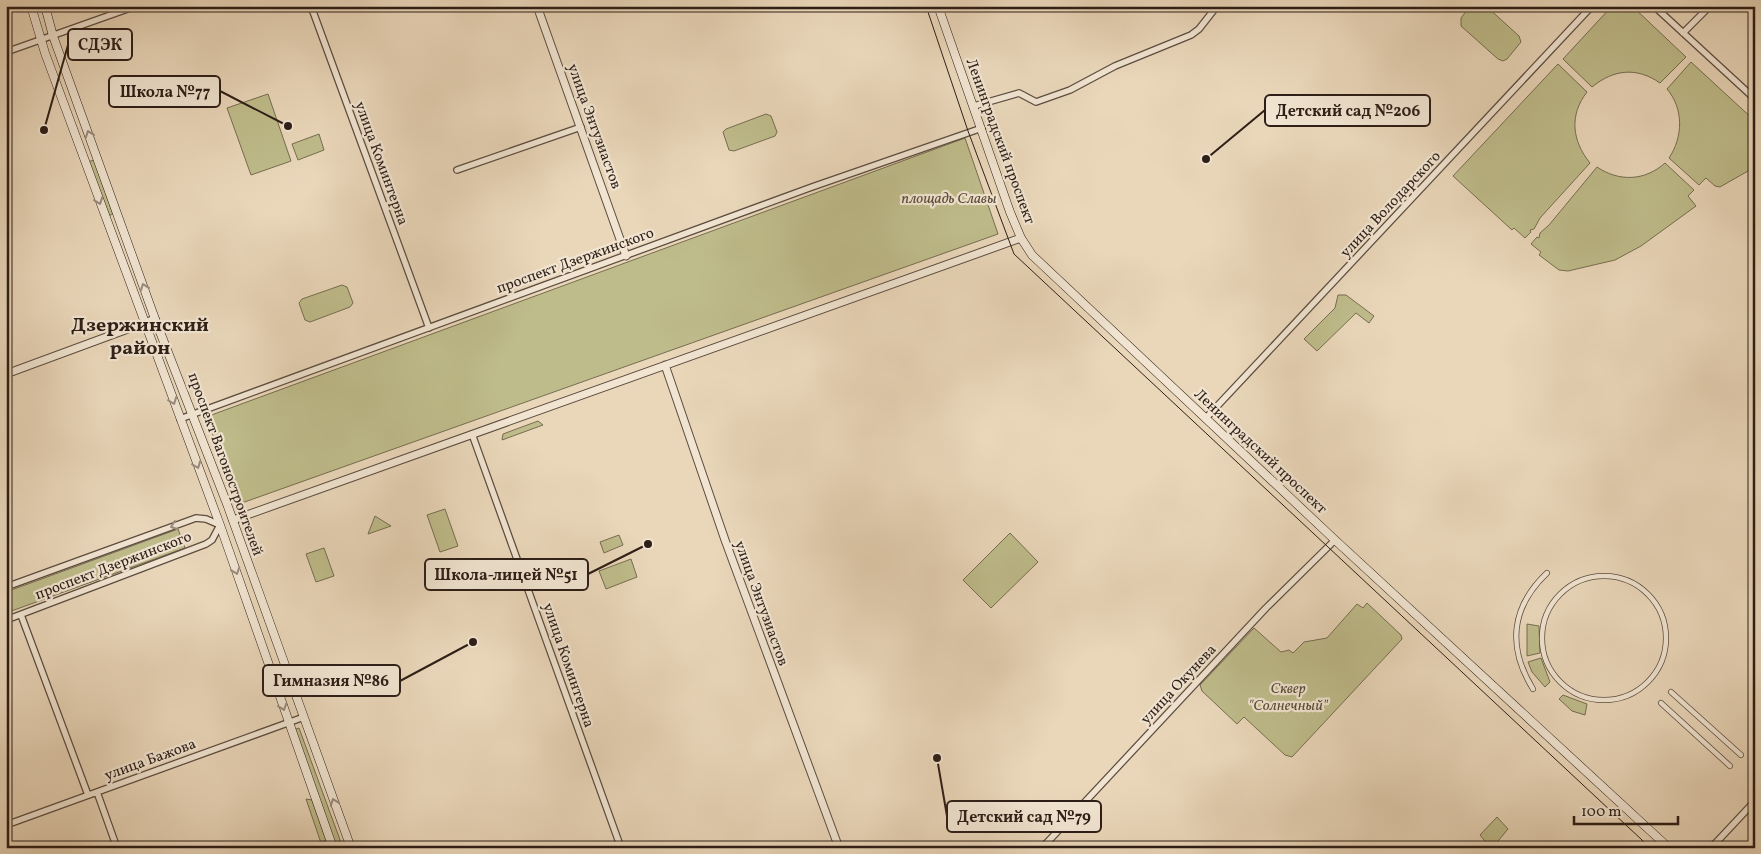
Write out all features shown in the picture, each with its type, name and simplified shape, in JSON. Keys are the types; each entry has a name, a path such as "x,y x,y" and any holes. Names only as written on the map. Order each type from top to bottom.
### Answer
{"main road":[{"name":"проспект Вагоностроителей","path":"31,6 41,40 144,323 220,525 333,848"},
{"name":"проспект Вагоностроителей","path":"45,6 53,36 155,319 233,520 351,848"},
{"name":"Ленинградский проспект","path":"938,6 1021,238 1032,255 1335,540 1669,848"},
{"path":"220,525 233,520"}],"street":[{"path":"6,52 136,6"},
{"name":"улица Коминтерна","path":"311,6 429,328"},
{"name":"улица Энтузиастов","path":"537,6 626,256"},
{"path":"974,106 1019,93 1036,102 1070,90 1116,66 1191,35 1199,29 1217,6"},
{"name":"улица Володарского","path":"1206,418 1592,6"},
{"path":"1654,6 1755,99"},
{"path":"1683,33 1710,6"},
{"path":"457,170 581,127"},
{"name":"проспект Дзержинского","path":"180,419 982,128"},
{"path":"233,520 1021,238"},
{"path":"6,374 155,319"},
{"name":"улица Энтузиастов","path":"665,365 722,533 839,848"},
{"name":"улица Коминтерна","path":"472,434 621,848"},
{"name":"проспект Дзержинского","path":"6,587 196,518 206,519 220,525 212,540 206,544 6,620"},
{"name":"улица Окунева","path":"1042,848 1266,608 1335,540"},
{"path":"1533,689 1519,661 1517,630 1526,599 1547,573"},
{"path":"1591,577 1616,577 1639,586 1654,602 1662,620 1665,643 1658,667 1644,685 1621,698 1592,699 1571,690 1556,676 1545,654 1543,631 1549,608 1558,595 1571,585 1591,577"},
{"path":"21,615 88,795"},
{"path":"1671,692 1741,755"},
{"path":"1661,703 1730,766"},
{"name":"улица Бажова","path":"6,826 304,717"},
{"path":"97,792 117,848"},
{"path":"1711,848 1755,801"}],"green space":[{"path":"1470,6 1486,6 1519,36 1521,42 1507,59 1503,61 1498,59 1461,26 1461,18"},
{"path":"1612,6 1632,6 1686,57 1660,83 1643,74 1626,72 1609,77 1592,87 1563,59"},
{"path":"1691,62 1755,121 1755,167 1720,187 1715,186 1706,178 1699,185 1669,158 1677,141 1680,123 1673,97 1667,89"},
{"path":"1558,64 1587,92 1577,110 1575,128 1579,146 1590,163 1540,218 1534,229 1530,230 1531,232 1525,238 1514,228 1512,230 1453,176"},
{"path":"268,94 291,161 251,175 227,108"},
{"path":"766,114 771,116 777,132 775,136 734,151 729,150 723,132 726,129"},
{"path":"319,134 324,150 298,160 292,144"},
{"name":"площадь Славы","path":"965,138 998,234 239,504 206,417"},
{"path":"94,160 113,214 108,216 88,162"},
{"path":"1665,163 1694,190 1688,196 1696,206 1641,246 1615,260 1568,271 1559,270 1539,255 1541,252 1531,244 1537,237 1539,238 1540,233 1549,225 1597,167 1614,175 1632,177 1649,173"},
{"path":"342,285 347,287 353,303 350,307 310,322 305,320 299,303 302,299"},
{"path":"1338,295 1346,295 1374,316 1369,323 1356,313 1317,351 1304,339 1335,308"},
{"path":"538,421 543,425 502,440 503,434"},
{"path":"445,509 458,546 440,552 427,515"},
{"path":"375,516 391,526 368,534"},
{"path":"178,529 185,548 6,613 6,592"},
{"path":"1010,533 1038,562 991,608 963,580"},
{"path":"619,535 623,545 604,553 600,542"},
{"path":"324,548 334,576 316,582 306,554"},
{"path":"631,559 637,577 606,589 599,571"},
{"name":"Сквер \"Солнечный\"","path":"1367,603 1401,635 1402,639 1292,757 1285,755 1244,717 1237,724 1202,691 1200,685 1254,628 1281,652 1289,650 1293,653 1304,642 1327,638 1357,604 1363,608"},
{"path":"1527,624 1539,626 1540,653 1527,656"},
{"path":"1541,658 1550,682 1545,687 1532,672 1528,662"},
{"path":"1563,695 1587,704 1585,715 1572,711 1559,699"},
{"path":"299,728 343,848 336,848 293,730"},
{"path":"306,799 312,800 326,840 321,843"},
{"path":"1497,817 1508,829 1494,846 1489,846 1480,835"}],"tram line":[{"path":"926,6 968,131 1014,254 1642,840 1648,848"}],"place":[{"name":"Школа №77","path":"288,126"},
{"name":"СДЭК","path":"44,130"},
{"name":"Детский сад №206","path":"1206,159"},
{"name":"Школа-лицей №51","path":"648,544"},
{"name":"Гимназия №86","path":"473,642"},
{"name":"Детский сад №79","path":"937,758"}],"district":[{"name":"Дзержинский район","path":"140,336"}]}
